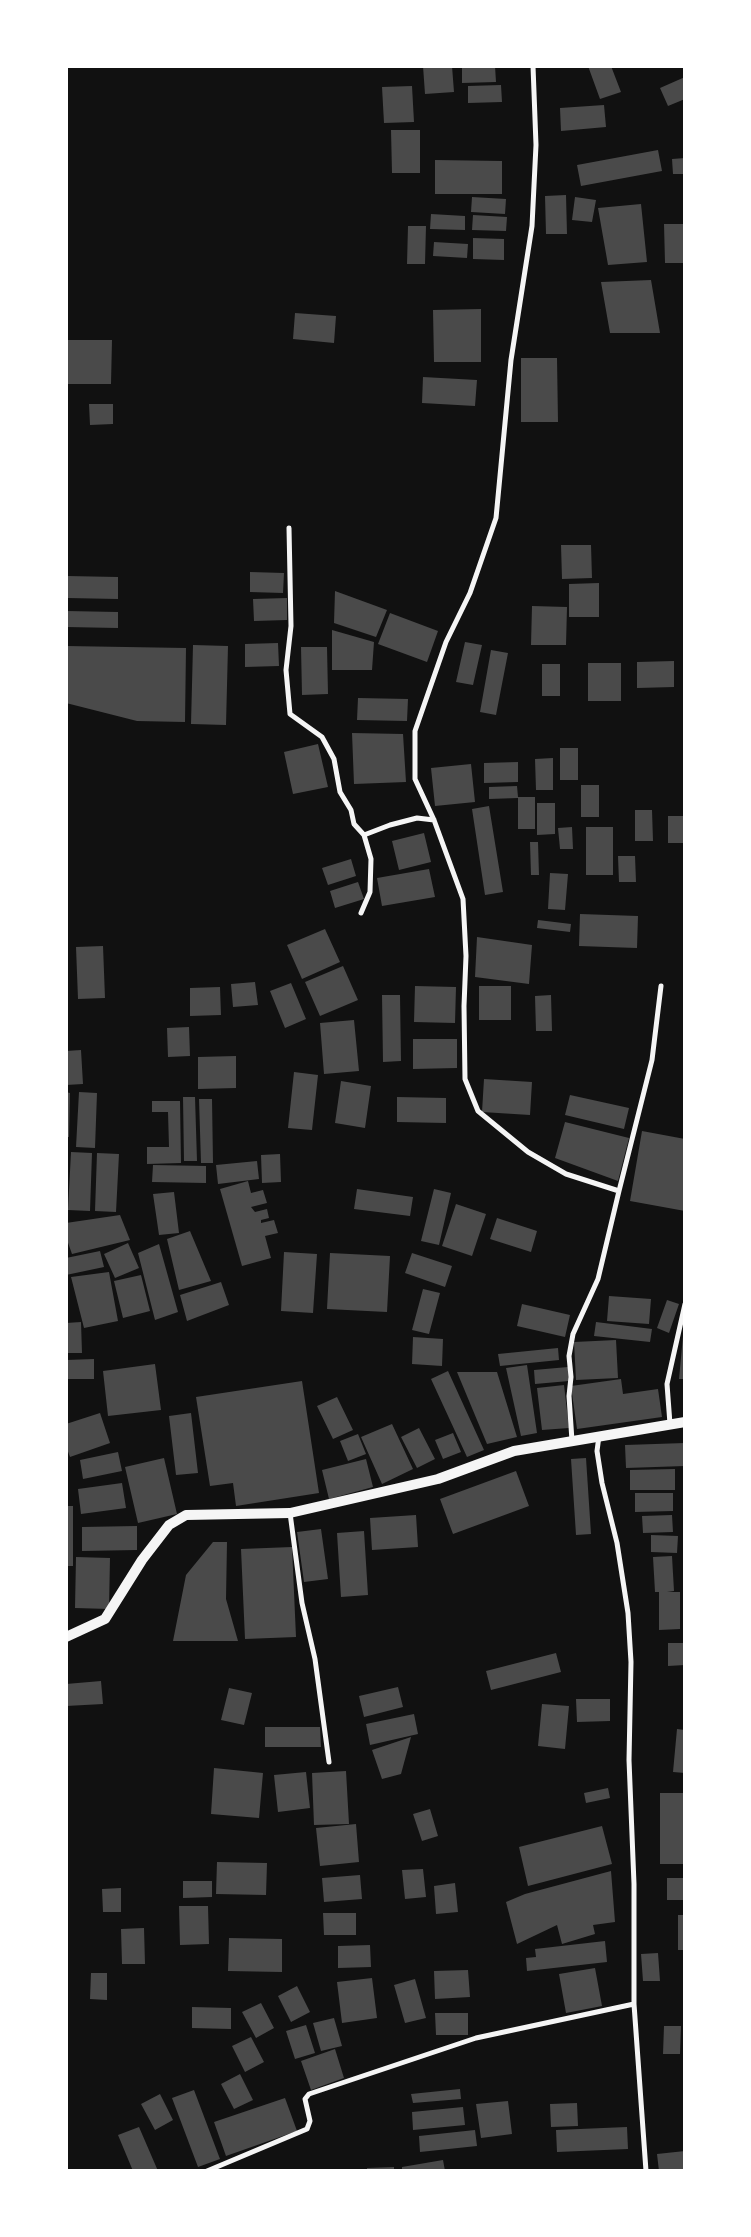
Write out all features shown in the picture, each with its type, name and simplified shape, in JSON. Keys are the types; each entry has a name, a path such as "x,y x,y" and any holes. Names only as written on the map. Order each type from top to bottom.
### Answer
{"main road":[{"path":"66,1637 105,1619 147,1553 169,1525 186,1515 290,1513 438,1479 514,1451 685,1422"}],"street":[{"path":"533,66 536,145 532,226 512,360 496,518 470,593 446,642 415,731 415,779 434,820 463,899 466,956 464,1006 465,1079 478,1111 528,1152 566,1174 619,1191"},
{"path":"289,528 291,626 286,670 290,714 322,737 334,759 340,792 350,810 354,824 364,836 371,860 370,892 361,913"},
{"path":"364,836 417,818 434,820"},
{"path":"572,1441 569,1356 573,1334 598,1279 652,1060 661,986"},
{"path":"670,1424 667,1384 685,1304"},
{"path":"599,1436 597,1451 602,1483 617,1543 628,1612 631,1662 629,1760 634,1884 634,2004 646,2171"},
{"path":"290,1513 302,1603 315,1659 329,1762"},
{"path":"207,2171 307,2129 310,2121 306,2099 309,2094 476,2038 634,2004"}],"building":[{"path":"423,66 452,66 454,92 425,94"},
{"path":"462,66 495,66 496,82 462,83"},
{"path":"588,66 611,66 621,92 600,99"},
{"path":"685,77 685,99 668,106 660,88"},
{"path":"501,85 502,102 468,103 468,86"},
{"path":"412,86 414,122 384,123 382,87"},
{"path":"604,105 606,127 561,131 560,108"},
{"path":"391,130 420,130 420,173 392,173"},
{"path":"658,150 662,171 581,186 577,165"},
{"path":"685,158 685,174 673,174 672,159"},
{"path":"435,160 502,161 502,194 435,194"},
{"path":"566,195 567,234 546,234 545,196"},
{"path":"472,197 506,199 505,214 471,212"},
{"path":"575,197 596,200 592,222 572,220"},
{"path":"641,204 647,262 608,265 598,208"},
{"path":"431,214 465,216 465,230 430,229"},
{"path":"473,215 507,217 506,231 472,230"},
{"path":"664,224 685,224 685,263 665,263"},
{"path":"408,226 426,226 425,264 407,264"},
{"path":"473,238 504,239 504,260 473,259"},
{"path":"434,242 468,244 467,258 433,256"},
{"path":"651,280 660,333 610,333 601,282"},
{"path":"481,309 481,362 434,362 433,310"},
{"path":"295,313 336,316 334,343 293,339"},
{"path":"68,340 112,340 111,384 67,384"},
{"path":"521,358 557,358 558,422 521,422"},
{"path":"423,377 477,380 475,406 422,403"},
{"path":"89,404 113,404 113,424 90,425"},
{"path":"561,545 591,545 592,578 562,579"},
{"path":"250,572 284,573 283,593 250,592"},
{"path":"67,576 118,577 118,599 67,598"},
{"path":"599,583 599,617 569,617 569,584"},
{"path":"335,591 387,610 376,637 334,623"},
{"path":"287,598 287,620 254,621 253,599"},
{"path":"532,606 567,607 566,645 531,645"},
{"path":"66,611 118,612 118,628 66,627"},
{"path":"390,613 438,631 427,662 378,644"},
{"path":"332,630 374,642 372,670 332,670"},
{"path":"465,642 482,645 473,685 456,682"},
{"path":"278,643 279,666 245,667 245,644"},
{"path":"193,645 228,646 226,725 191,724"},
{"path":"66,646 186,648 185,722 137,721 66,703"},
{"path":"301,647 327,647 328,694 302,695"},
{"path":"491,650 508,653 496,715 480,712"},
{"path":"674,661 674,687 637,688 637,662"},
{"path":"588,663 621,663 621,701 588,701"},
{"path":"542,664 560,664 560,696 542,696"},
{"path":"358,698 408,699 407,721 357,720"},
{"path":"352,733 403,734 406,782 354,784"},
{"path":"318,744 328,787 293,794 284,752"},
{"path":"560,748 578,748 578,780 560,780"},
{"path":"553,758 553,790 536,790 535,759"},
{"path":"518,762 518,782 484,783 484,763"},
{"path":"471,764 475,802 435,806 431,768"},
{"path":"581,785 599,785 599,817 581,817"},
{"path":"517,786 518,797 535,797 535,829 518,829 518,798 489,799 489,787"},
{"path":"537,803 555,803 555,834 537,835"},
{"path":"489,806 503,892 485,895 472,809"},
{"path":"635,810 652,810 653,841 635,841"},
{"path":"668,816 685,816 685,843 668,843"},
{"path":"572,827 573,849 560,849 558,828"},
{"path":"586,827 613,827 613,875 586,875"},
{"path":"424,833 431,862 399,870 392,841"},
{"path":"530,842 538,842 539,875 531,875"},
{"path":"618,856 635,856 636,882 619,882"},
{"path":"351,859 356,876 328,885 322,868"},
{"path":"429,869 435,897 382,906 377,878"},
{"path":"550,873 568,874 565,910 548,909"},
{"path":"358,882 364,899 335,908 330,891"},
{"path":"580,914 638,916 637,948 579,946"},
{"path":"538,920 571,924 570,932 537,928"},
{"path":"325,929 340,962 302,979 287,945"},
{"path":"477,937 532,945 529,984 475,977"},
{"path":"103,946 105,998 78,999 76,947"},
{"path":"343,966 358,1000 320,1016 305,982"},
{"path":"255,982 258,1005 233,1007 231,984"},
{"path":"291,983 306,1019 285,1028 270,991"},
{"path":"415,986 456,987 455,1023 414,1022"},
{"path":"479,986 511,986 511,1020 479,1020"},
{"path":"220,987 221,1015 190,1016 190,988"},
{"path":"382,995 400,995 401,1061 383,1062"},
{"path":"551,995 552,1031 536,1031 535,996"},
{"path":"354,1020 359,1071 324,1074 320,1023"},
{"path":"189,1027 190,1056 168,1057 167,1028"},
{"path":"413,1039 457,1039 457,1068 413,1069"},
{"path":"81,1050 83,1084 66,1085 66,1051"},
{"path":"236,1056 236,1088 198,1089 198,1057"},
{"path":"294,1072 318,1075 312,1130 288,1128"},
{"path":"484,1079 532,1082 530,1115 482,1112"},
{"path":"341,1081 371,1086 365,1128 335,1123"},
{"path":"66,1092 70,1093 69,1137 66,1137"},
{"path":"79,1092 97,1093 95,1148 76,1147"},
{"path":"570,1095 629,1108 624,1129 565,1115"},
{"path":"183,1097 195,1097 197,1161 184,1161"},
{"path":"397,1097 446,1098 446,1123 397,1122"},
{"path":"199,1099 212,1099 213,1163 201,1163"},
{"path":"152,1101 180,1101 181,1163 147,1164 147,1147 169,1147 168,1112 152,1112"},
{"path":"565,1122 629,1138 618,1181 555,1158"},
{"path":"642,1131 685,1139 685,1211 630,1201"},
{"path":"71,1152 92,1153 90,1211 68,1210"},
{"path":"97,1153 119,1154 116,1212 95,1211"},
{"path":"280,1154 281,1182 262,1183 261,1155"},
{"path":"257,1161 259,1179 218,1184 216,1165"},
{"path":"153,1165 206,1166 206,1183 152,1182"},
{"path":"248,1181 251,1193 263,1190 267,1203 251,1207 255,1212 267,1209 269,1218 261,1220 261,1223 274,1220 278,1233 265,1236 271,1258 242,1266 220,1189"},
{"path":"357,1189 413,1197 410,1216 354,1209"},
{"path":"434,1189 451,1193 439,1245 421,1241"},
{"path":"174,1192 179,1233 159,1235 153,1194"},
{"path":"456,1204 486,1214 472,1256 442,1246"},
{"path":"120,1215 130,1240 72,1254 66,1237 66,1223"},
{"path":"497,1218 537,1231 531,1252 490,1239"},
{"path":"190,1231 211,1281 179,1290 167,1239"},
{"path":"128,1243 139,1268 115,1278 104,1254"},
{"path":"159,1244 178,1312 155,1320 138,1253"},
{"path":"100,1251 104,1267 66,1275 66,1258"},
{"path":"284,1252 317,1254 313,1313 281,1311"},
{"path":"330,1253 390,1256 387,1312 327,1309"},
{"path":"412,1253 452,1266 445,1287 405,1273"},
{"path":"109,1272 118,1321 84,1328 71,1277"},
{"path":"141,1275 150,1311 123,1318 114,1281"},
{"path":"221,1282 229,1305 187,1321 180,1295"},
{"path":"423,1289 440,1293 429,1334 412,1330"},
{"path":"609,1296 651,1299 649,1324 607,1321"},
{"path":"667,1300 679,1304 669,1333 657,1328"},
{"path":"522,1304 570,1315 565,1337 517,1326"},
{"path":"81,1322 82,1353 66,1353 66,1323"},
{"path":"596,1322 652,1329 650,1342 594,1336"},
{"path":"683,1336 685,1336 685,1379 679,1379"},
{"path":"413,1337 443,1339 442,1366 412,1364"},
{"path":"616,1340 618,1378 576,1380 574,1342"},
{"path":"558,1348 559,1360 500,1366 498,1354"},
{"path":"94,1359 94,1379 66,1379 66,1360"},
{"path":"155,1364 161,1410 108,1416 103,1371"},
{"path":"527,1365 537,1433 521,1436 506,1368"},
{"path":"568,1367 569,1381 535,1384 534,1370"},
{"path":"448,1371 484,1450 467,1457 431,1379"},
{"path":"457,1372 497,1372 517,1437 487,1444"},
{"path":"621,1379 623,1394 658,1389 662,1417 577,1429 571,1386"},
{"path":"302,1381 319,1493 236,1506 233,1483 210,1486 196,1397"},
{"path":"564,1385 569,1428 542,1430 537,1388"},
{"path":"337,1397 353,1430 333,1439 317,1406"},
{"path":"100,1413 110,1443 70,1457 66,1446 66,1424"},
{"path":"191,1413 198,1473 176,1475 169,1416"},
{"path":"392,1424 413,1469 382,1484 361,1437"},
{"path":"419,1428 435,1459 417,1468 401,1437"},
{"path":"453,1433 461,1452 443,1459 435,1440"},
{"path":"358,1434 366,1454 348,1461 340,1441"},
{"path":"685,1443 685,1466 626,1468 625,1445"},
{"path":"118,1452 122,1471 83,1479 80,1460"},
{"path":"164,1458 177,1514 138,1523 125,1467"},
{"path":"586,1458 591,1534 576,1535 571,1459"},
{"path":"366,1459 373,1487 329,1499 322,1470"},
{"path":"675,1469 675,1490 630,1490 630,1470"},
{"path":"516,1471 529,1506 453,1534 440,1499"},
{"path":"122,1483 126,1508 81,1514 78,1489"},
{"path":"635,1493 673,1493 673,1511 635,1512"},
{"path":"66,1506 73,1506 73,1566 66,1566"},
{"path":"416,1515 418,1547 372,1550 370,1518"},
{"path":"672,1515 673,1532 643,1533 642,1516"},
{"path":"137,1526 137,1550 82,1551 82,1527"},
{"path":"321,1529 328,1579 304,1582 297,1532"},
{"path":"364,1531 368,1595 341,1597 337,1533"},
{"path":"651,1535 678,1536 677,1553 651,1552"},
{"path":"213,1542 227,1542 226,1599 238,1641 173,1641 186,1575"},
{"path":"292,1547 296,1637 245,1639 241,1549"},
{"path":"672,1556 674,1591 667,1592 680,1592 680,1629 659,1630 659,1592 655,1592 653,1557"},
{"path":"76,1557 110,1558 109,1609 75,1608"},
{"path":"668,1643 685,1643 685,1665 668,1666"},
{"path":"556,1653 561,1672 491,1690 486,1671"},
{"path":"101,1681 103,1704 66,1706 66,1684"},
{"path":"398,1687 403,1707 364,1717 359,1696"},
{"path":"229,1688 252,1693 244,1725 221,1720"},
{"path":"576,1699 610,1699 610,1721 577,1722"},
{"path":"542,1704 569,1706 565,1749 538,1746"},
{"path":"414,1714 418,1734 370,1745 366,1724"},
{"path":"265,1727 320,1727 321,1747 265,1747"},
{"path":"677,1729 685,1730 685,1773 673,1772"},
{"path":"411,1737 401,1774 382,1779 372,1750"},
{"path":"214,1768 263,1773 259,1818 211,1814"},
{"path":"346,1771 349,1824 314,1825 312,1773"},
{"path":"306,1772 310,1808 278,1812 274,1775"},
{"path":"608,1788 610,1798 586,1803 584,1793"},
{"path":"660,1793 685,1793 685,1864 660,1864"},
{"path":"430,1809 438,1836 422,1841 413,1814"},
{"path":"356,1824 359,1862 320,1866 316,1828"},
{"path":"602,1826 612,1864 528,1886 519,1847"},
{"path":"217,1862 267,1863 266,1895 216,1894"},
{"path":"423,1869 426,1897 405,1899 402,1870"},
{"path":"611,1871 615,1922 593,1925 595,1934 562,1944 557,1925 517,1944 506,1902 525,1894"},
{"path":"360,1875 362,1899 324,1902 322,1878"},
{"path":"667,1878 685,1878 685,1900 667,1900"},
{"path":"183,1881 212,1881 212,1897 183,1898"},
{"path":"455,1883 458,1912 436,1914 434,1886"},
{"path":"121,1888 121,1912 103,1912 102,1889"},
{"path":"179,1906 208,1906 209,1944 180,1945"},
{"path":"323,1913 356,1913 356,1935 324,1935"},
{"path":"678,1915 685,1915 685,1950 678,1950"},
{"path":"144,1928 145,1964 122,1964 121,1929"},
{"path":"229,1938 282,1939 282,1972 228,1971"},
{"path":"605,1941 607,1962 527,1971 526,1958 536,1957 535,1949"},
{"path":"370,1945 371,1967 338,1968 338,1946"},
{"path":"658,1953 660,1981 643,1981 641,1954"},
{"path":"595,1968 602,2006 566,2013 559,1974"},
{"path":"468,1970 470,1997 435,1999 434,1971"},
{"path":"91,1973 107,1973 107,2000 90,1999"},
{"path":"372,1978 377,2018 342,2023 337,1982"},
{"path":"415,1979 426,2018 405,2023 394,1985"},
{"path":"297,1986 310,2012 291,2022 278,1996"},
{"path":"261,2003 274,2028 256,2038 242,2012"},
{"path":"192,2007 231,2008 231,2029 192,2028"},
{"path":"435,2013 468,2013 468,2035 436,2035"},
{"path":"334,2018 342,2046 321,2051 313,2023"},
{"path":"306,2025 315,2053 295,2059 286,2031"},
{"path":"664,2026 681,2026 680,2054 663,2054"},
{"path":"251,2037 264,2062 245,2072 232,2046"},
{"path":"335,2049 344,2078 311,2090 301,2061"},
{"path":"240,2074 253,2100 234,2109 221,2084"},
{"path":"460,2089 461,2099 413,2103 411,2094"},
{"path":"194,2090 220,2159 198,2167 172,2098"},
{"path":"160,2094 173,2120 155,2130 141,2104"},
{"path":"285,2098 297,2131 226,2156 214,2122"},
{"path":"508,2101 512,2134 481,2138 476,2104"},
{"path":"577,2103 578,2126 551,2127 550,2104"},
{"path":"463,2107 465,2125 413,2130 412,2112"},
{"path":"139,2127 158,2171 133,2171 118,2135"},
{"path":"627,2127 628,2149 557,2152 556,2130"},
{"path":"475,2130 477,2146 420,2152 419,2136"},
{"path":"685,2151 685,2171 659,2171 657,2154"},
{"path":"443,2160 445,2171 402,2171 402,2167"},
{"path":"394,2167 394,2171 367,2171 367,2168"}]}
